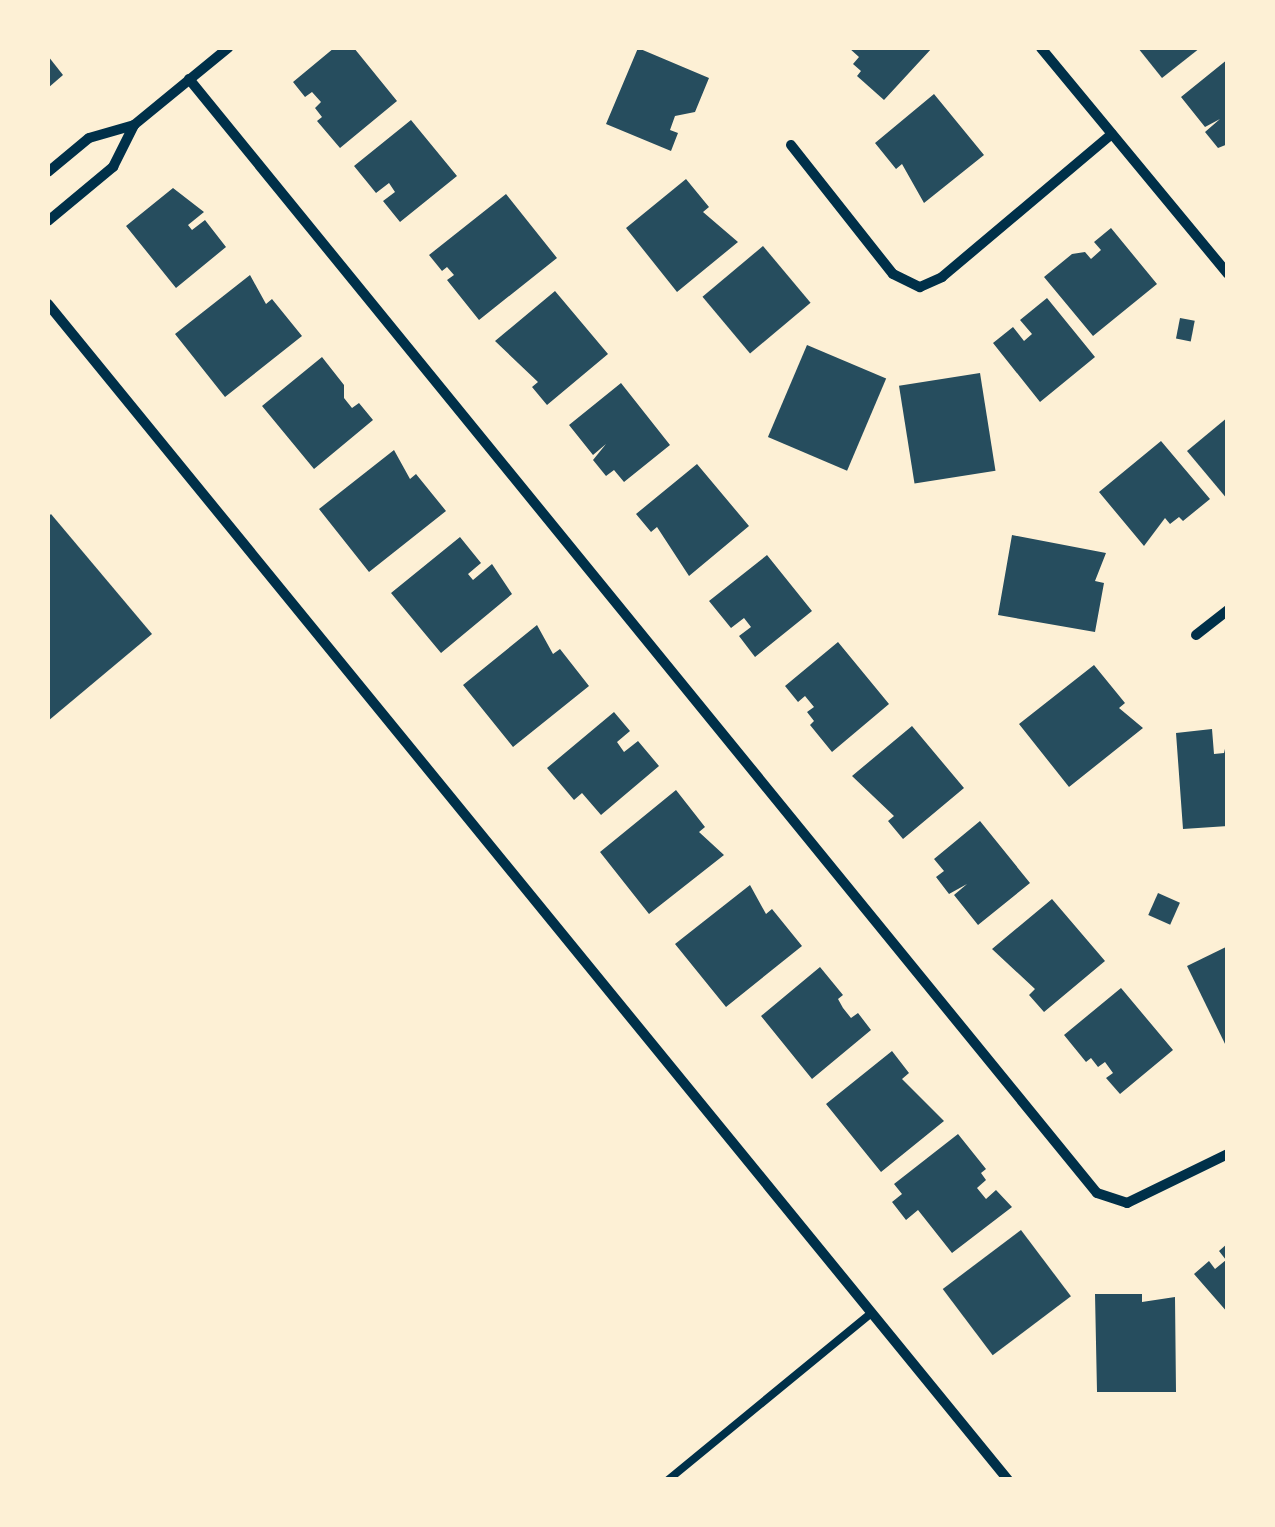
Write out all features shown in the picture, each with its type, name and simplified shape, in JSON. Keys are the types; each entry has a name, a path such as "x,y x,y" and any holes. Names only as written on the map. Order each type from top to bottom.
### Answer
{"street":[{"path":"48,221 113,167 134,125 228,48"},
{"path":"1042,48 1228,274"},
{"path":"189,79 1097,1193 1126,1203 1228,1154"},
{"path":"48,172 88,138 134,125"},
{"path":"791,145 893,274 920,287 942,277 1112,134"},
{"path":"48,304 1008,1480"},
{"path":"1196,635 1228,610"}],"lane":[{"path":"668,1480 871,1313"}],"building":[{"path":"334,48 354,48 397,101 340,148 317,121 322,117 315,108 321,102 312,92 305,97 293,82"},
{"path":"638,48 709,78 695,112 675,116 670,130 678,133 671,151 606,124"},
{"path":"849,48 932,48 884,100 857,76 861,71 853,64 859,57"},
{"path":"1138,48 1200,48 1162,78"},
{"path":"48,56 63,75 48,88"},
{"path":"1228,59 1228,144 1218,148 1205,132 1220,119 1205,127 1181,97"},
{"path":"934,94 984,155 924,203 902,164 896,169 875,143"},
{"path":"411,120 457,176 400,222 383,201 395,192 389,183 376,193 354,166"},
{"path":"686,179 709,207 703,212 738,242 677,292 626,228"},
{"path":"173,188 204,212 188,225 192,230 205,220 226,247 176,288 126,226"},
{"path":"506,194 557,258 479,320 447,280 454,275 447,267 442,271 429,255"},
{"path":"1111,228 1157,284 1093,336 1044,277 1072,254 1085,252 1091,259 1101,250 1094,242"},
{"path":"763,246 811,303 750,353 702,297"},
{"path":"250,275 266,304 272,299 302,336 225,397 175,334"},
{"path":"555,291 608,354 547,405 532,387 538,382 495,341"},
{"path":"1047,298 1095,357 1040,402 993,343 1013,327 1024,341 1032,334 1020,320"},
{"path":"1180,318 1195,321 1191,341 1176,339"},
{"path":"807,345 886,379 847,471 768,437"},
{"path":"322,357 344,385 344,398 352,408 359,403 373,420 314,469 262,406"},
{"path":"980,373 995,471 914,484 899,386"},
{"path":"621,383 670,445 624,482 614,470 606,476 593,460 606,444 593,455 569,425"},
{"path":"1228,417 1228,500 1187,451"},
{"path":"1161,441 1210,499 1183,521 1179,517 1170,524 1165,518 1144,546 1099,492"},
{"path":"394,450 410,479 416,474 446,511 369,572 319,509"},
{"path":"697,464 749,526 689,576 657,527 651,532 636,514"},
{"path":"51,514 152,634 48,721 48,517"},
{"path":"1012,535 1106,553 1095,581 1104,583 1095,632 998,615"},
{"path":"460,537 481,563 468,574 473,580 492,564 512,594 441,653 391,593"},
{"path":"767,555 812,611 755,657 739,636 751,627 744,618 731,628 709,601"},
{"path":"537,625 553,654 560,649 589,686 513,747 463,685"},
{"path":"838,642 889,704 832,752 810,725 814,721 807,712 814,707 805,696 798,702 785,686"},
{"path":"1094,665 1125,703 1119,708 1143,728 1069,787 1019,724"},
{"path":"614,712 630,731 617,742 624,752 638,741 659,766 601,815 582,793 574,800 547,768"},
{"path":"912,726 964,788 903,839 888,821 894,816 852,776"},
{"path":"1212,729 1214,754 1224,753 1228,736 1228,826 1183,829 1176,733"},
{"path":"676,790 705,827 699,832 724,855 649,914 600,852"},
{"path":"980,821 1030,883 978,925 954,895 967,884 949,894 936,877 944,871 934,859"},
{"path":"750,885 766,914 772,909 802,946 726,1007 675,944"},
{"path":"1158,893 1180,903 1170,925 1148,915"},
{"path":"1052,899 1105,961 1044,1012 1029,995 1035,989 992,949"},
{"path":"1228,946 1228,1050 1187,966"},
{"path":"820,967 843,995 838,999 851,1018 858,1013 871,1030 812,1079 761,1016"},
{"path":"1121,988 1173,1050 1120,1094 1106,1078 1113,1073 1105,1062 1098,1067 1091,1058 1086,1062 1064,1035"},
{"path":"892,1051 909,1073 902,1079 944,1121 881,1172 826,1104"},
{"path":"958,1134 986,1169 981,1173 986,1180 977,1188 986,1199 996,1190 1012,1207 952,1253 918,1210 906,1220 892,1202 902,1194 894,1184"},
{"path":"1021,1230 1071,1296 993,1355 943,1289"},
{"path":"1228,1243 1228,1313 1194,1274 1209,1261 1215,1269 1226,1260 1219,1251"},
{"path":"1095,1294 1142,1294 1142,1302 1175,1297 1176,1392 1097,1392"}]}
